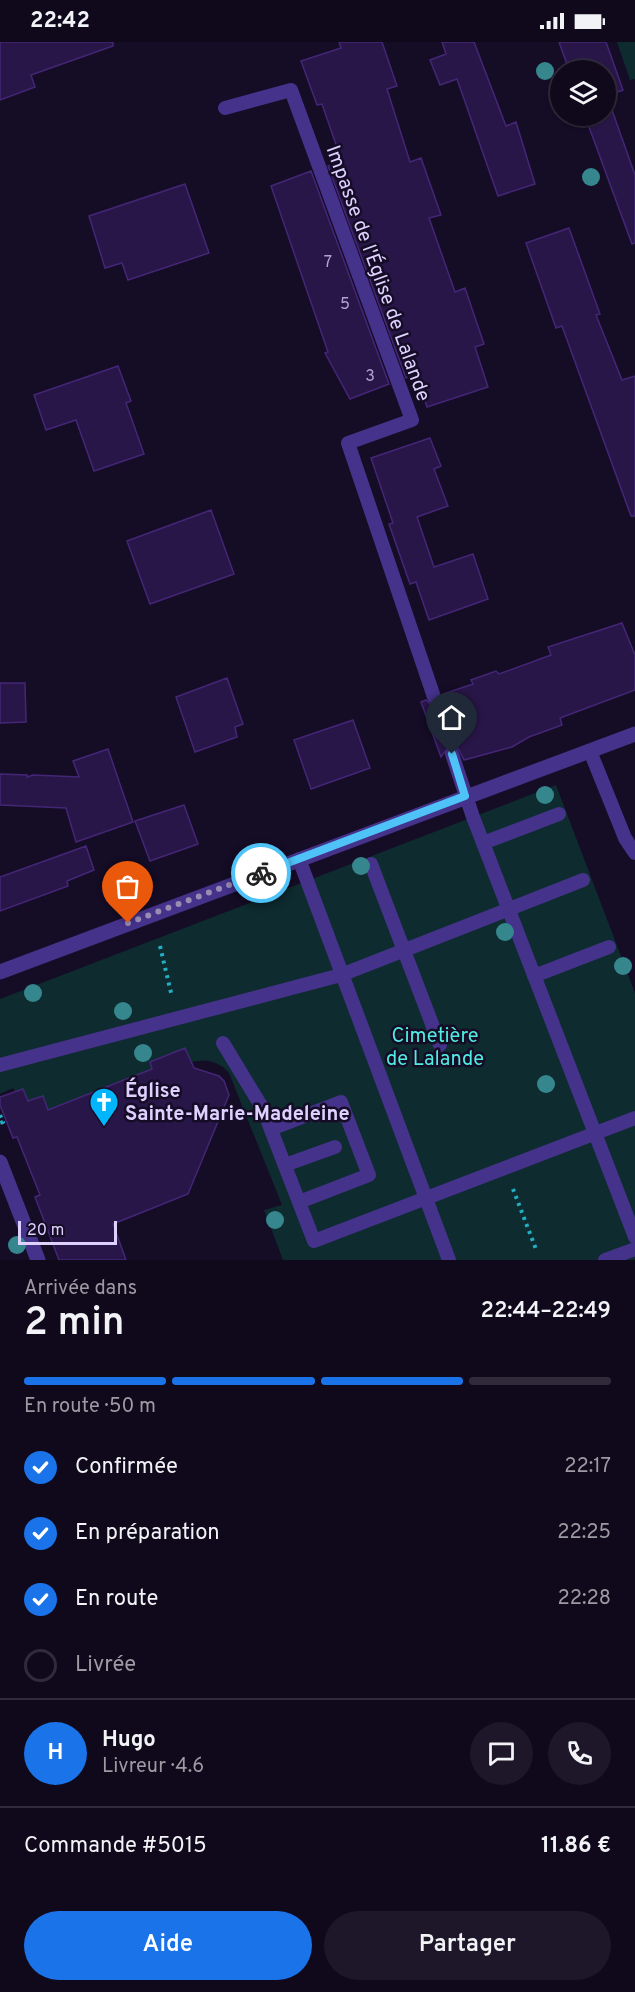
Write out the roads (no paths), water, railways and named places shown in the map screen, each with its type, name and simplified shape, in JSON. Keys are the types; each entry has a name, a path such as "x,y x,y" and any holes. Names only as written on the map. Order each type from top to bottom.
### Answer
{"street":[{"path":"0,972 635,734"},
{"path":"1,1170 38,1260"}],"lane":[{"name":"Impasse de l'Église de Lalande","path":"225,108 291,90 412,420 348,443 434,698"},
{"path":"590,751 625,838 635,853"},
{"path":"452,754 465,796 635,1237"},
{"path":"483,843 559,814"},
{"path":"299,859 449,1260"},
{"path":"371,864 440,1045"},
{"path":"0,1065 341,975 584,880"},
{"path":"534,976 609,947"},
{"path":"223,1043 263,1109 314,1241 635,1118"},
{"path":"271,1129 341,1102 369,1175 299,1202"},
{"path":"285,1165 334,1147"},
{"path":"605,1260 635,1249"}],"place":[{"name":"Église Sainte-Marie-Madeleine","path":"104,1128"}],"park label":[{"name":"Cimetière de Lalande","path":"435,1046"}]}
